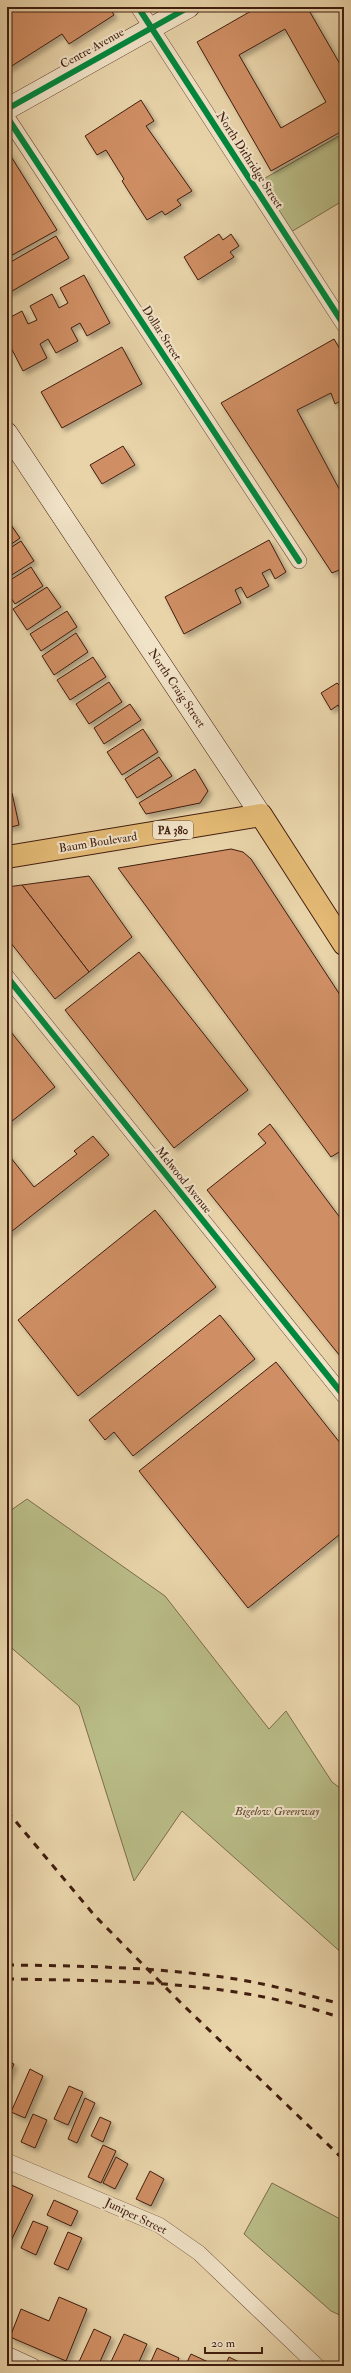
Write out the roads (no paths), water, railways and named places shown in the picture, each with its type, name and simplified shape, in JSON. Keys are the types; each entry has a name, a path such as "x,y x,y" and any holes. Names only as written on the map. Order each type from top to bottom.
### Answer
{"main road":[{"name":"Centre Avenue","path":"7,109 189,7"},
{"name":"North Craig Street","path":"7,433 261,815 344,944"},
{"name":"Baum Boulevard","path":"7,857 261,815"}],"street":[{"name":"North Dithridge Street","path":"138,7 150,28 344,325"},
{"name":"Dollar Street","path":"7,117 299,561"},
{"name":"Melwood Avenue","path":"7,976 344,1396"},
{"name":"Juniper Street","path":"7,2161 159,2225 199,2253 317,2366"},
{"path":"7,2354 33,2366"}],"railway":[{"path":"7,1811 95,1916 181,2003 344,2160"},
{"path":"7,1965 127,1968 217,1976 259,1983 344,2005"},
{"path":"7,1979 135,1982 220,1990 303,2006 344,2019"}],"park label":[{"name":"Bigelow Greenway","path":"277,1811"}]}
